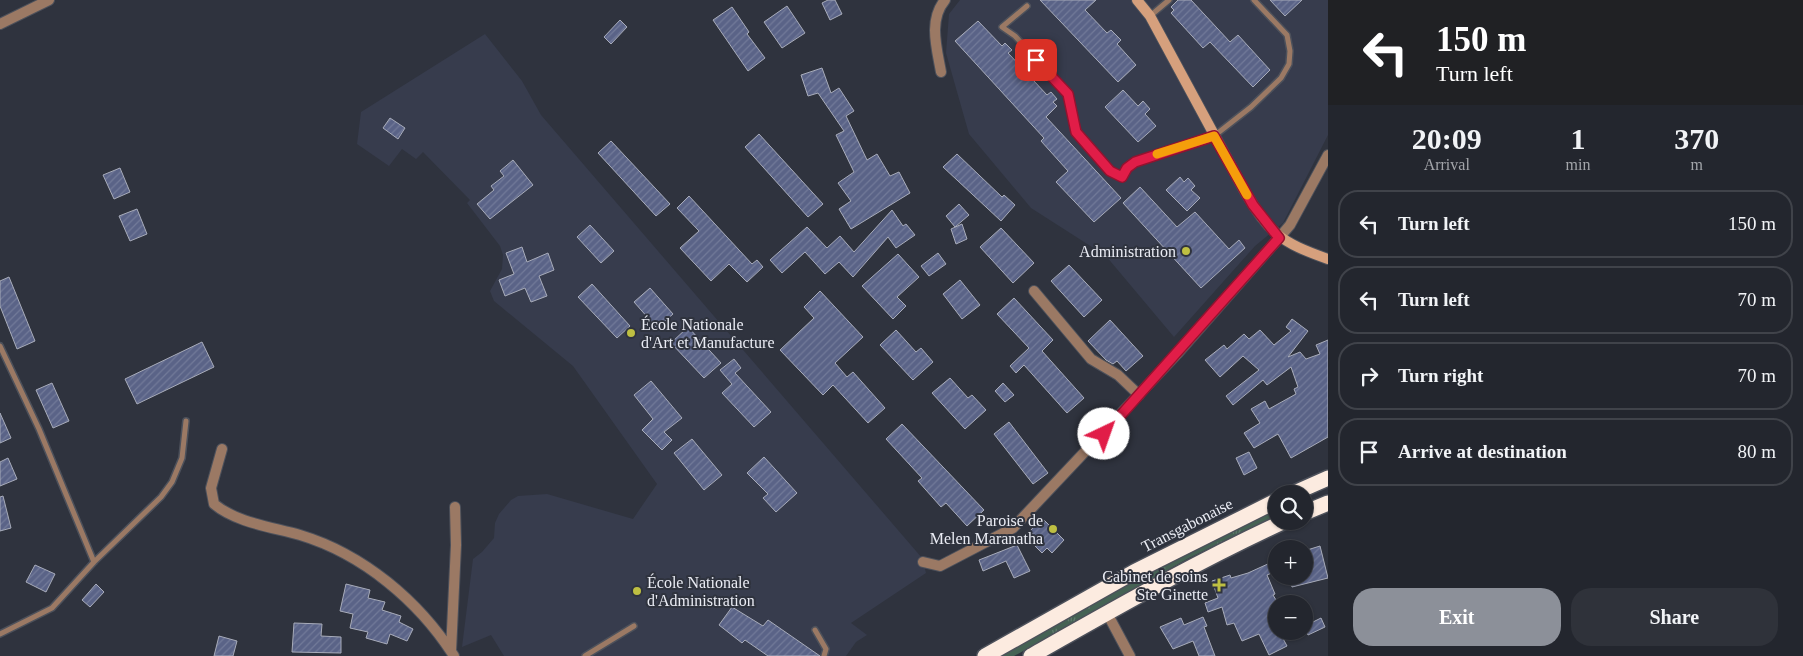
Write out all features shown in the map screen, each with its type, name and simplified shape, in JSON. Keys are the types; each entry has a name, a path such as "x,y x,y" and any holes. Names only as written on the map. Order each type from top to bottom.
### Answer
{"highway":[{"path":"1312,485 1328,478"},
{"path":"1313,509 1328,503"},
{"name":"Transgabonaise","path":"985,656 1142,568 1268,505"},
{"path":"1031,656 1232,546 1268,529"}],"street":[{"path":"0,24 49,0"},
{"path":"942,72 936,41 936,22 939,7 946,0"},
{"path":"1137,0 1150,16 1253,205 1279,238 1328,259"},
{"path":"923,562 940,566 1013,528 1139,395 1290,225 1328,155"},
{"path":"1034,291 1091,359 1118,375 1139,395"},
{"path":"222,449 211,488 214,504 230,515 302,536 343,551 404,597 429,621 452,654"},
{"path":"452,654 456,544 455,507"},
{"path":"1107,613 1130,656"}],"lane":[{"path":"1150,16 1168,0"},
{"path":"1027,6 1002,28 1015,36 1068,94 1076,132 1110,171 1122,177 1127,168 1135,162 1214,136 1251,107 1281,78 1289,64 1290,51 1287,35 1254,0"},
{"path":"0,346 39,429 94,562"},
{"path":"0,634 52,608 94,562 161,497 172,482 182,458 186,421"},
{"path":"585,656 634,626"},
{"path":"815,630 826,649 824,656"}],"shaded area":[{"path":"960,0 1328,0 1328,135 1283,223 1255,246 1174,337 1106,256 1031,208 969,134 946,53 949,14"},
{"name":"École Nationale d'Art et Manufacture","path":"485,34 522,81 541,115 922,558 926,573 851,623 867,635 856,642 846,656 504,656 491,635 462,647 473,559 494,538 495,523 499,514 511,500 518,496 547,494 633,519 657,484 573,366 494,301 490,291 502,269 503,255 500,246 467,203 470,200 423,152 416,159 402,149 389,166 357,144 361,112"}],"green space":[{"path":"1268,513 1268,520 1189,558 1014,656 1000,656 1138,579"}],"building":[{"path":"828,0 835,0 842,14 830,20 822,3"},
{"path":"1040,0 1096,0 1085,10 1107,33 1111,30 1121,40 1117,44 1136,65 1118,82"},
{"path":"1178,0 1191,0 1230,42 1238,35 1270,70 1253,87 1210,42 1203,48 1171,13 1174,10 1171,7"},
{"path":"1270,0 1302,0 1285,16"},
{"path":"787,6 805,33 782,48 764,22"},
{"path":"732,7 749,32 747,34 765,58 748,71 713,20"},
{"path":"620,20 627,27 611,44 604,37"},
{"path":"978,21 1002,46 1005,43 1012,50 1008,53 1028,74 1031,71 1037,78 1034,81 1047,95 1051,92 1057,99 1053,102 1057,106 1046,117 1121,198 1094,222 1056,182 1068,171 1041,141 1044,138 955,41"},
{"path":"822,68 831,93 839,88 854,111 846,116 867,160 877,154 890,176 899,172 910,193 851,229 839,209 851,201 838,183 854,172 836,135 844,131 818,93 808,96 801,75"},
{"path":"1123,90 1138,106 1143,101 1150,109 1145,114 1156,126 1138,142 1105,107"},
{"path":"390,118 405,128 398,139 383,128"},
{"path":"759,134 823,204 808,217 745,147"},
{"path":"611,141 670,204 656,216 598,153"},
{"path":"957,154 1002,197 1004,195 1015,205 1001,221 943,167"},
{"path":"513,160 533,185 490,219 477,204 494,190 491,186 504,176 500,171"},
{"path":"120,168 130,192 114,199 103,175"},
{"path":"1180,177 1184,182 1188,178 1195,186 1191,190 1200,198 1187,211 1166,190"},
{"name":"Administration","path":"1140,187 1177,227 1195,212 1229,249 1239,240 1245,248 1201,288 1123,203"},
{"path":"689,196 752,264 757,260 763,267 747,282 729,264 711,281 680,248 699,231 677,208"},
{"path":"959,204 969,215 955,227 946,216"},
{"path":"137,209 147,234 130,241 119,216"},
{"path":"892,210 903,226 906,224 915,235 896,248 888,237 853,277 839,262 825,274 805,252 782,273 770,260 807,227 827,248 840,236 854,252"},
{"path":"962,224 967,239 956,244 951,229"},
{"path":"590,225 614,251 601,263 577,237"},
{"path":"1001,228 1034,263 1013,283 980,247"},
{"path":"522,247 527,262 548,253 554,270 539,276 547,296 531,302 525,288 505,296 499,280 514,274 506,253"},
{"path":"938,253 946,264 929,276 921,266"},
{"path":"898,254 919,277 897,297 906,306 893,319 862,286"},
{"path":"1069,265 1102,300 1084,317 1051,281"},
{"path":"9,277 35,341 17,349 0,306 0,281"},
{"path":"960,280 980,305 962,319 943,294"},
{"path":"592,284 630,326 617,338 578,297"},
{"path":"650,288 673,314 657,328 634,302"},
{"path":"820,291 863,337 835,363 847,377 853,372 885,408 868,423 833,385 823,395 780,350 814,318 804,307"},
{"path":"1014,298 1053,340 1042,351 1084,398 1067,413 1024,365 1016,373 1010,366 1029,348 997,314"},
{"path":"1292,319 1308,331 1288,357 1300,352 1306,359 1320,354 1316,345 1328,340 1328,437 1291,458 1278,434 1254,448 1244,433 1260,423 1251,409 1265,401 1269,409 1296,394 1294,389 1298,387 1291,367 1267,385 1263,380 1233,405 1226,396 1259,370 1243,356 1220,377 1205,360 1224,345 1227,349 1244,334 1249,339 1260,330 1274,345 1291,331 1286,327"},
{"path":"1110,320 1143,356 1126,371 1117,361 1113,364 1106,360 1088,341"},
{"path":"688,327 721,363 704,378 671,343"},
{"path":"896,330 916,352 921,348 933,362 913,380 880,345"},
{"path":"202,342 214,367 137,404 125,379"},
{"path":"734,359 741,368 735,373 771,412 754,427 722,393 732,384 720,370"},
{"path":"950,378 968,398 972,395 986,410 965,429 932,393"},
{"path":"651,381 682,418 664,432 672,440 662,450 642,430 653,419 634,395"},
{"path":"52,383 69,421 53,428 36,390"},
{"path":"1003,383 1014,395 1005,402 995,391"},
{"path":"0,413 11,438 0,443"},
{"path":"1009,422 1048,473 1033,484 994,434"},
{"path":"902,424 984,510 967,526 946,503 941,507 918,481 922,478 886,439"},
{"path":"692,439 722,475 704,490 674,453"},
{"path":"1249,452 1257,468 1244,475 1236,458"},
{"path":"764,457 797,493 776,512 763,498 768,494 747,473"},
{"path":"8,458 17,479 0,486 0,462"},
{"path":"3,496 11,528 0,531 0,497"},
{"path":"1042,518 1064,540 1052,553 1047,548 1042,553 1028,539 1035,536 1030,531"},
{"path":"1017,545 1030,571 1014,578 1006,561 983,571 979,560"},
{"path":"1320,546 1328,578 1313,582 1313,548"},
{"path":"1268,564 1268,585 1271,585 1275,594 1268,595 1268,640 1284,640 1287,646 1269,655 1259,634 1242,641 1234,623 1227,625 1222,607 1208,612 1205,603 1218,598 1212,581 1230,575 1231,578"},
{"path":"35,565 55,574 46,592 26,582"},
{"path":"96,584 104,592 90,607 82,600"},
{"path":"346,584 370,590 368,598 385,602 382,610 401,616 399,622 413,629 407,641 390,634 387,644 366,638 368,632 350,628 353,614 340,611"},
{"path":"732,607 763,626 768,620 820,656 768,656 745,640 742,643 719,625"},
{"path":"1203,617 1207,626 1204,627 1215,656 1199,656 1193,641 1173,649 1160,627 1181,618 1184,625"},
{"path":"1321,618 1325,627 1313,633 1313,622"},
{"path":"294,623 322,624 321,636 341,637 341,653 292,652"},
{"path":"219,636 237,641 233,656 214,656"}],"slow traffic":[{"path":"1157,154 1214,136 1247,195"}],"place":[{"name":"Administration","path":"1186,251"},
{"name":"École Nationale d'Art et Manufacture","path":"631,333"},
{"name":"Paroise de Melen Maranatha","path":"1053,529"},
{"name":"Cabinet de soins Ste Ginette","path":"1219,585"},
{"name":"École Nationale d'Administration","path":"637,591"}],"route":[{"path":"1036,60 1068,94 1076,132 1110,171 1122,177 1127,168 1135,162 1214,136 1253,205 1279,238 1104,434"}]}
